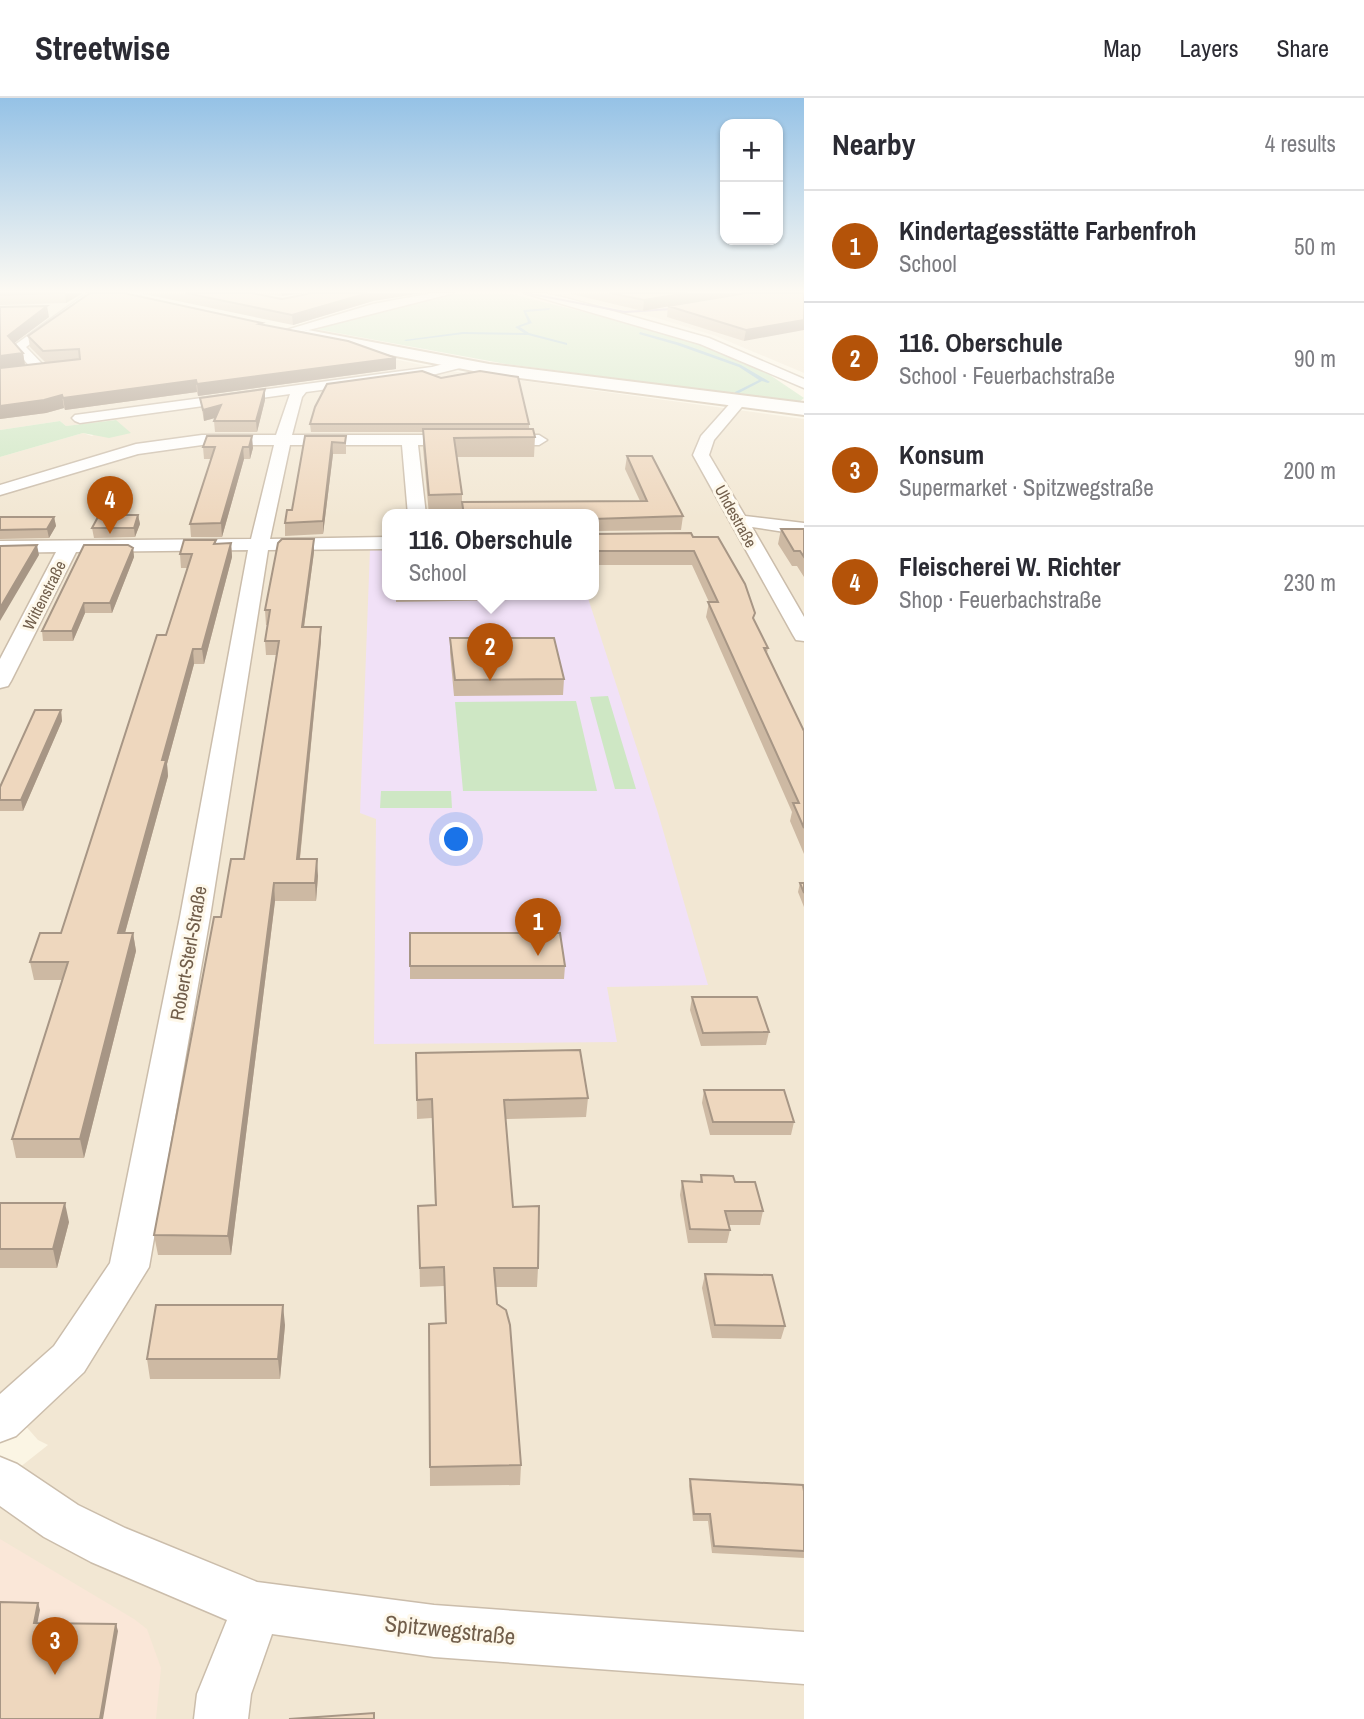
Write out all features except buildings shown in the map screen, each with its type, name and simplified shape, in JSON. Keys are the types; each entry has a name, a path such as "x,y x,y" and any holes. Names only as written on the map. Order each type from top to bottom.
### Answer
{"main road":[{"path":"492,369 804,409"}],"street":[{"path":"80,418 441,369"},
{"path":"775,369 804,384"},
{"name":"Robert-Sterl-Straße","path":"0,1422 69,1359 129,1267 195,917 259,544 295,397 302,388"},
{"name":"Uhdestraße","path":"739,402 707,439 701,455 804,635"},
{"path":"0,490 155,446 215,439 539,440"},
{"path":"410,440 416,509"},
{"path":"724,538 743,529 790,525 804,529"},
{"path":"0,547 382,543"},
{"name":"Wittenstraße","path":"0,681 69,546"},
{"name":"Spitzwegstraße","path":"0,1479 61,1521 108,1545 257,1607 433,1631 804,1658"},
{"path":"221,1719 225,1694 257,1607"}],"shaded area":[{"path":"0,369 439,369 804,419 804,1719 0,1719 0,1483 48,1445 38,1440 0,1397 0,457 83,433 92,436 116,420 66,426 60,421 0,430"},
{"path":"370,549 382,549 382,600 589,600 658,813 708,985 607,987 617,1042 374,1044 376,819 360,813"},
{"path":"0,1539 147,1629 161,1668 156,1719 0,1719"}],"green space":[{"path":"542,369 757,369 804,398 799,402"},
{"path":"116,420 131,433 109,438 83,433 0,457 0,430 60,421 66,426"},
{"path":"608,696 636,789 615,789 590,697"},
{"path":"576,701 597,791 463,791 455,702"},
{"path":"381,791 451,791 452,808 380,808"}],"waterway":[{"path":"745,369 768,382"},
{"path":"736,393 760,381"}],"place":[{"name":"Fleischerei W. Richter","path":"110,534"},
{"name":"116. Oberschule","path":"490,681"},
{"name":"Kindertagesstätte Farbenfroh","path":"538,956"},
{"name":"Konsum","path":"55,1675"}]}
